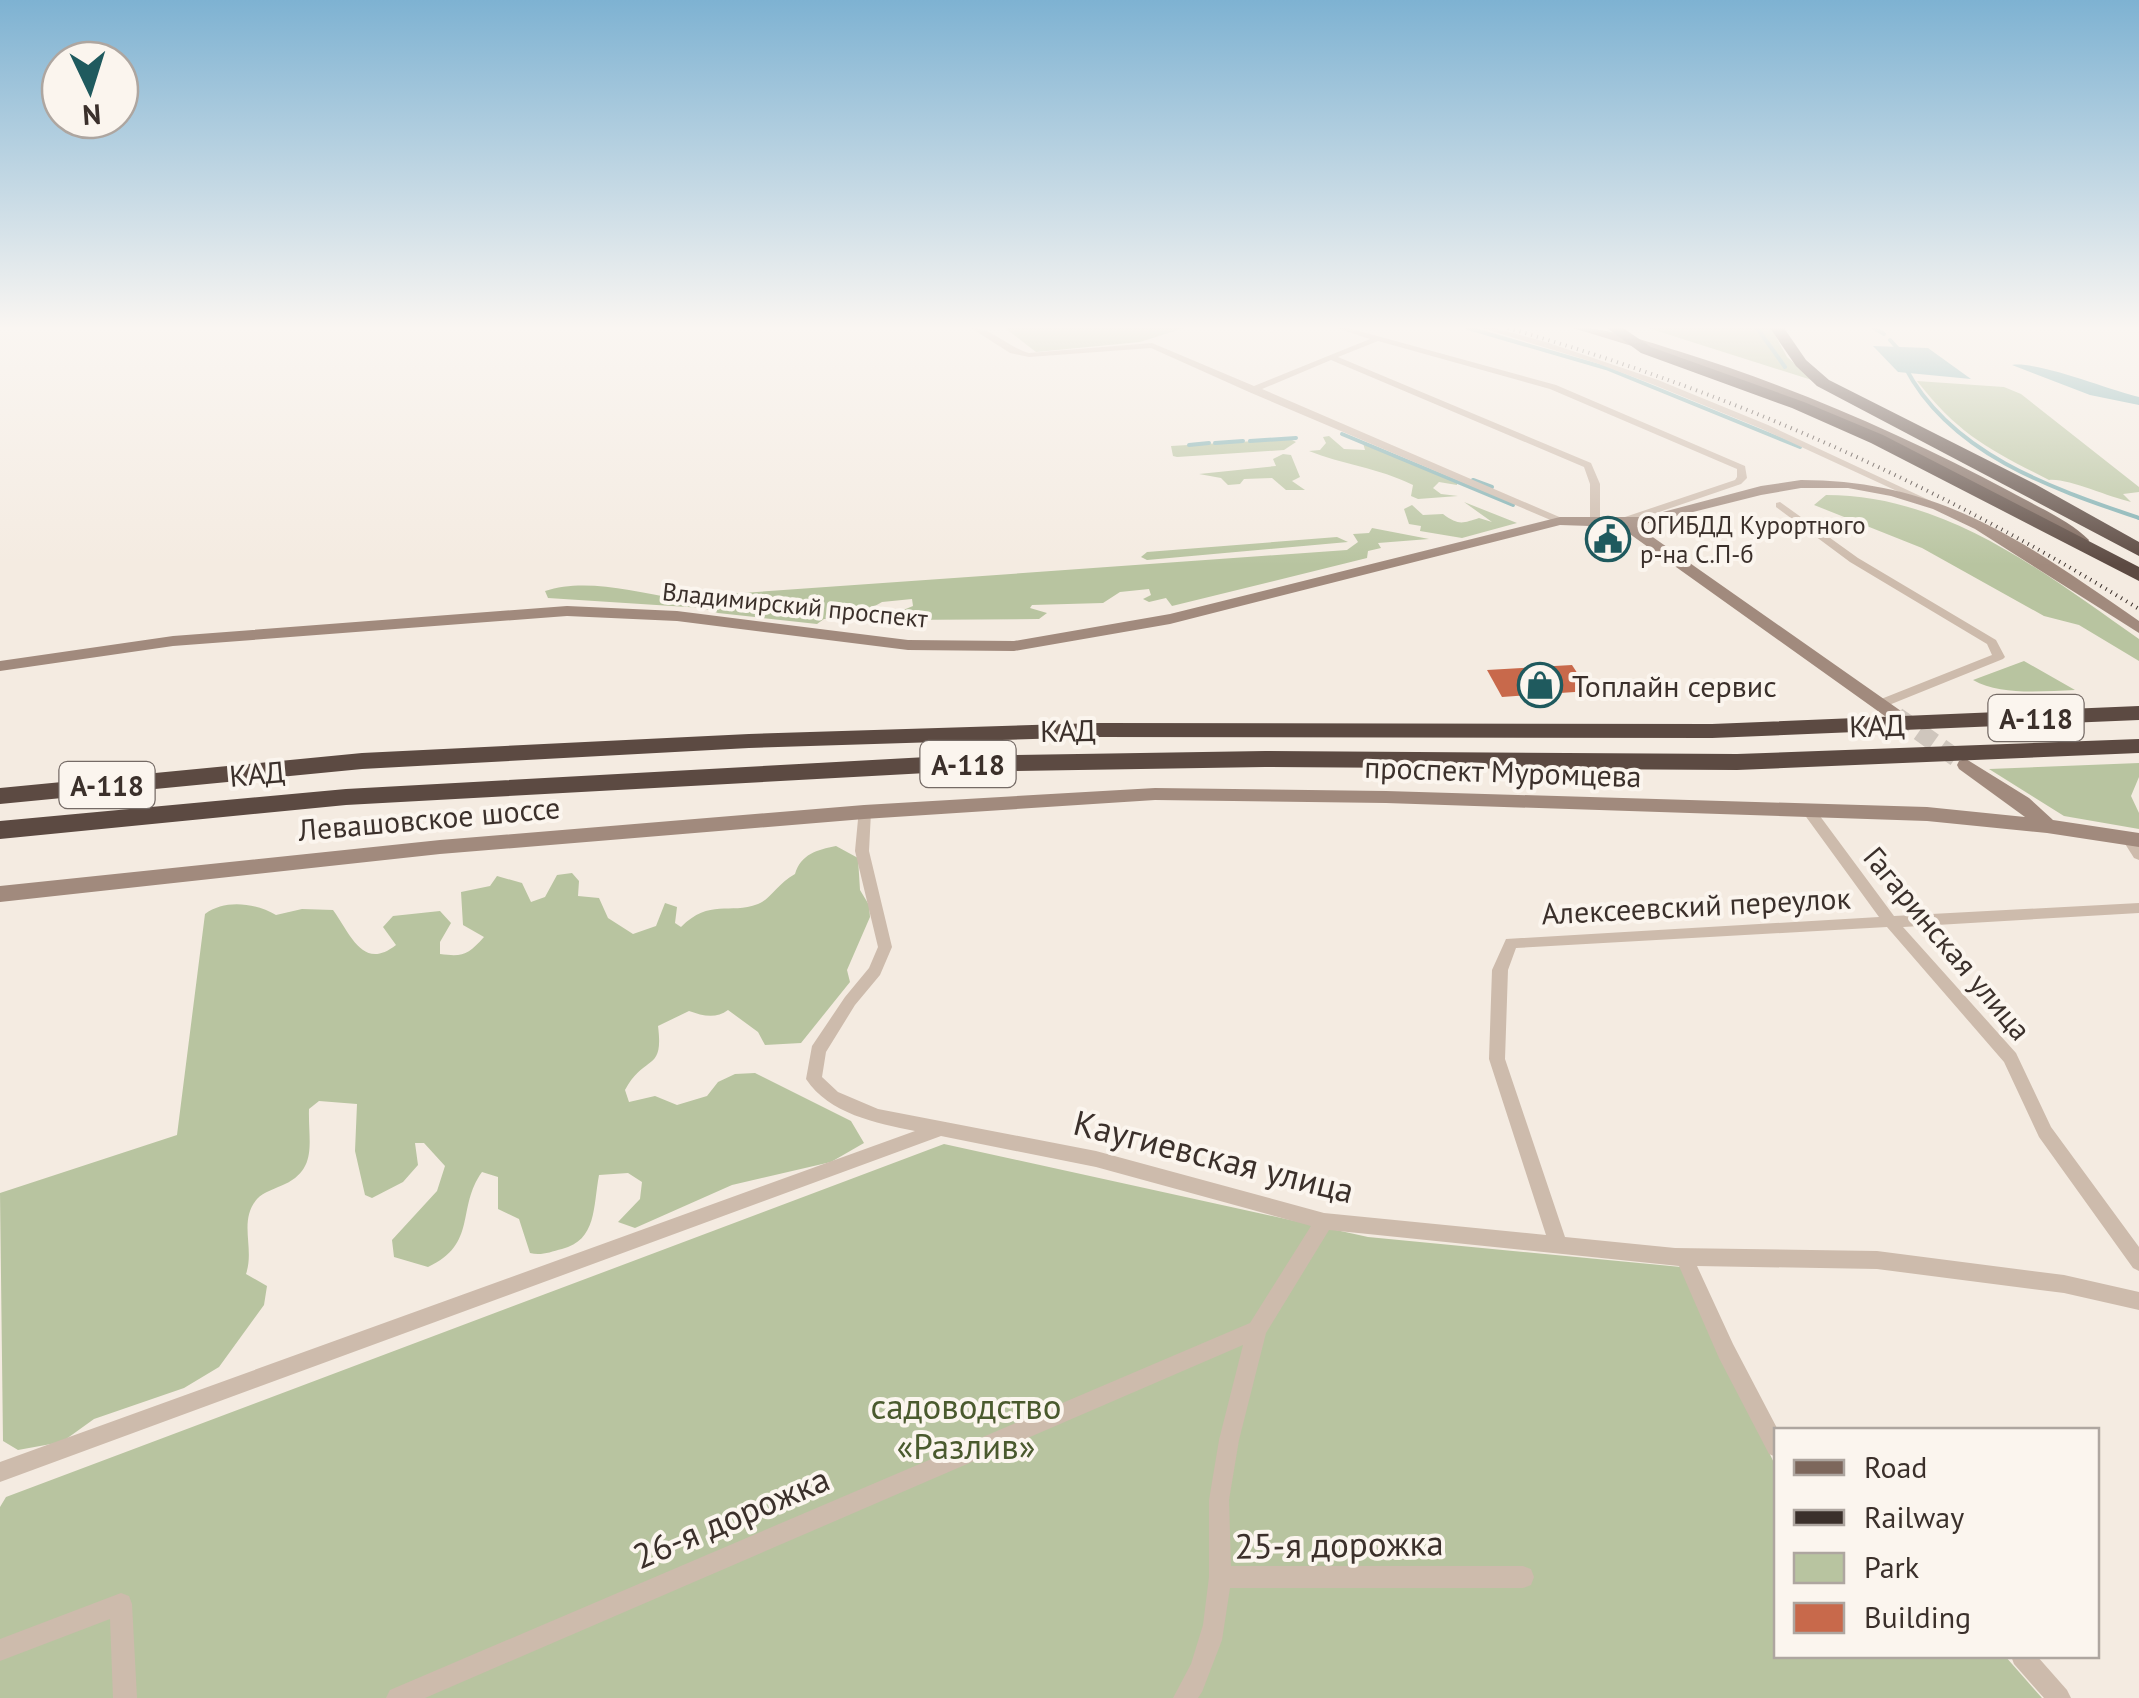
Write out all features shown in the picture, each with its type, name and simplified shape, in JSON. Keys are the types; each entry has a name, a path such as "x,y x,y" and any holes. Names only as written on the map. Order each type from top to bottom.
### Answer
{"highway":[{"path":"1803,407 1952,476 2139,575"},
{"path":"1869,407 2029,488 2139,550"},
{"path":"2029,488 2139,528"},
{"name":"КАД","path":"0,796 362,762 768,740 1098,730 1520,732 1888,715 1933,722 2139,713"},
{"name":"КАД","path":"0,830 346,798 945,764 1247,760 1719,762 1938,756 1969,759 2139,746"}],"main road":[{"path":"1823,407 2018,501 2107,555"},
{"path":"1862,407 1895,421"},
{"name":"Владимирский проспект","path":"0,666 173,641 566,611 677,616 908,645 1014,646 1170,619 1560,521 1595,518 1623,522 1662,517 1786,486 1861,478 1926,501 2024,552 2139,628"},
{"path":"1623,522 1888,715"},
{"path":"1969,759 2047,826"},
{"name":"проспект Муромцева","path":"864,812 1154,794 1386,797 1927,814 2047,826 2136,845"},
{"name":"Левашовское шоссе","path":"0,894 306,859 864,812"}],"street":[{"path":"1293,407 1560,521"},
{"path":"1450,407 1588,465 1595,484 1595,518"},
{"path":"1600,407 1742,468 1738,482 1623,522"},
{"path":"1706,407 1861,478"},
{"path":"1780,506 1854,560 1992,642 1999,657 1888,715"},
{"name":"Гагаринская улица","path":"1809,811 1889,920 2010,1058 2044,1132 2139,1262"},
{"name":"Каугиевская улица","path":"864,812 862,850 885,947 875,972 850,1000 818,1051 814,1079 832,1098 876,1116 1096,1159 1324,1222 1684,1257 1894,1262 2064,1284 2139,1301"},
{"name":"Алексеевский переулок","path":"1559,1246 1497,1059 1500,970 1511,944 2139,908"},
{"path":"0,1472 936,1130"},
{"path":"1220,1577 1220,1500 1228,1440 1257,1330 1324,1222"},
{"path":"1684,1257 1726,1351 1774,1443"},
{"name":"26-я дорожка","path":"398,1698 1257,1330"},
{"name":"25-я дорожка","path":"1184,1698 1200,1676 1215,1628 1220,1577 1523,1577"},
{"path":"0,1650 120,1604 126,1698"},
{"path":"2024,1658 2059,1698"}],"green space":[{"path":"1939,407 2038,407 2139,487 2139,492 2123,494 2131,502 2049,480 1977,440"},
{"path":"1329,436 1344,449 1365,450 1363,443 1370,444 1457,481 1457,485 1439,482 1433,488 1441,494 1458,496 1418,499 1411,496 1413,485 1400,479 1309,451 1320,450 1326,443 1323,437"},
{"path":"1290,439 1296,442 1284,450 1177,457 1173,456 1171,446"},
{"path":"1291,455 1300,477 1292,481 1305,490 1286,490 1272,478 1244,479 1240,484 1228,485 1221,478 1199,474 1276,466 1273,459"},
{"path":"1826,495 1870,498 1913,508 1992,542 2139,639 2139,661 2079,625 2044,616 1922,548 1814,505"},
{"path":"1464,502 1517,523 1462,538 1420,531 1421,526 1409,524 1404,509 1412,505 1423,515 1443,514 1461,522 1479,518 1492,522"},
{"path":"1372,528 1429,539 1378,543 1381,548 1368,551 1367,558 1172,606 1166,598 1149,602 1143,599 1151,595 1149,589 1120,592 1103,603 1032,605 1030,608 1047,613 1039,619 893,620 891,615 913,606 912,599 882,602 852,619 824,619 817,624 703,608 548,598 545,591 592,586 672,598 1347,550 1358,542 1353,534 1369,533"},
{"path":"1337,537 1348,542 1147,560 1141,557 1147,552"},
{"path":"2024,661 2075,690 2009,690 1973,680"},
{"path":"2139,763 2139,777 2131,796 2139,813 2139,829 2064,816 1989,769"},
{"path":"836,846 858,858 860,890 869,905 870,917 847,970 850,982 801,1043 765,1045 758,1032 728,1010 709,1016 689,1011 658,1026 655,1057 625,1090 629,1102 655,1096 677,1105 707,1096 718,1082 735,1074 755,1073 851,1121 864,1143 831,1162 732,1185 635,1228 618,1222 640,1199 642,1182 628,1173 599,1175 588,1230 573,1245 542,1254 530,1253 519,1219 498,1209 498,1177 482,1172 474,1185 454,1248 428,1267 394,1257 392,1240 437,1191 445,1166 424,1143 415,1143 418,1165 403,1182 372,1198 365,1195 355,1151 357,1104 319,1101 309,1109 309,1153 303,1170 266,1192 251,1207 246,1274 267,1286 264,1305 219,1367 184,1388 94,1419 62,1442 18,1450 3,1441 0,1193 177,1135 205,914 231,905 250,905 276,915 302,909 333,910 359,947 375,954 396,945 383,927 393,916 440,911 451,923 440,942 440,954 460,955 484,937 463,925 461,892 490,886 497,876 522,883 531,902 545,897 557,875 572,873 579,881 578,896 599,898 608,918 633,934 656,926 665,903 677,907 675,923 681,927 710,910 758,904 795,874 806,857"},
{"name":"садоводство «Разлив»","path":"944,1144 1368,1237 1681,1267 1774,1463 1774,1658 2007,1658 2042,1698 0,1698 0,1507 6,1497"}],"building":[{"name":"Топлайн сервис","path":"1572,665 1589,691 1502,697 1487,670"}],"waterway":[{"path":"1702,407 1800,447"},
{"path":"1933,407 1976,445 2006,464 2139,518"},
{"path":"1342,434 1513,505"},
{"path":"1250,441 1296,438"},
{"path":"1215,443 1243,441"},
{"path":"1189,445 1209,443"},
{"path":"1473,480 1492,487"}],"tunnel":[{"path":"1897,716 1959,760"}],"railway":[{"path":"1740,407 1911,483 2139,609"}],"place":[{"name":"ОГИБДД Курортного р-на С.П-б","path":"1608,539"},
{"name":"Топлайн сервис","path":"1540,685"}]}
